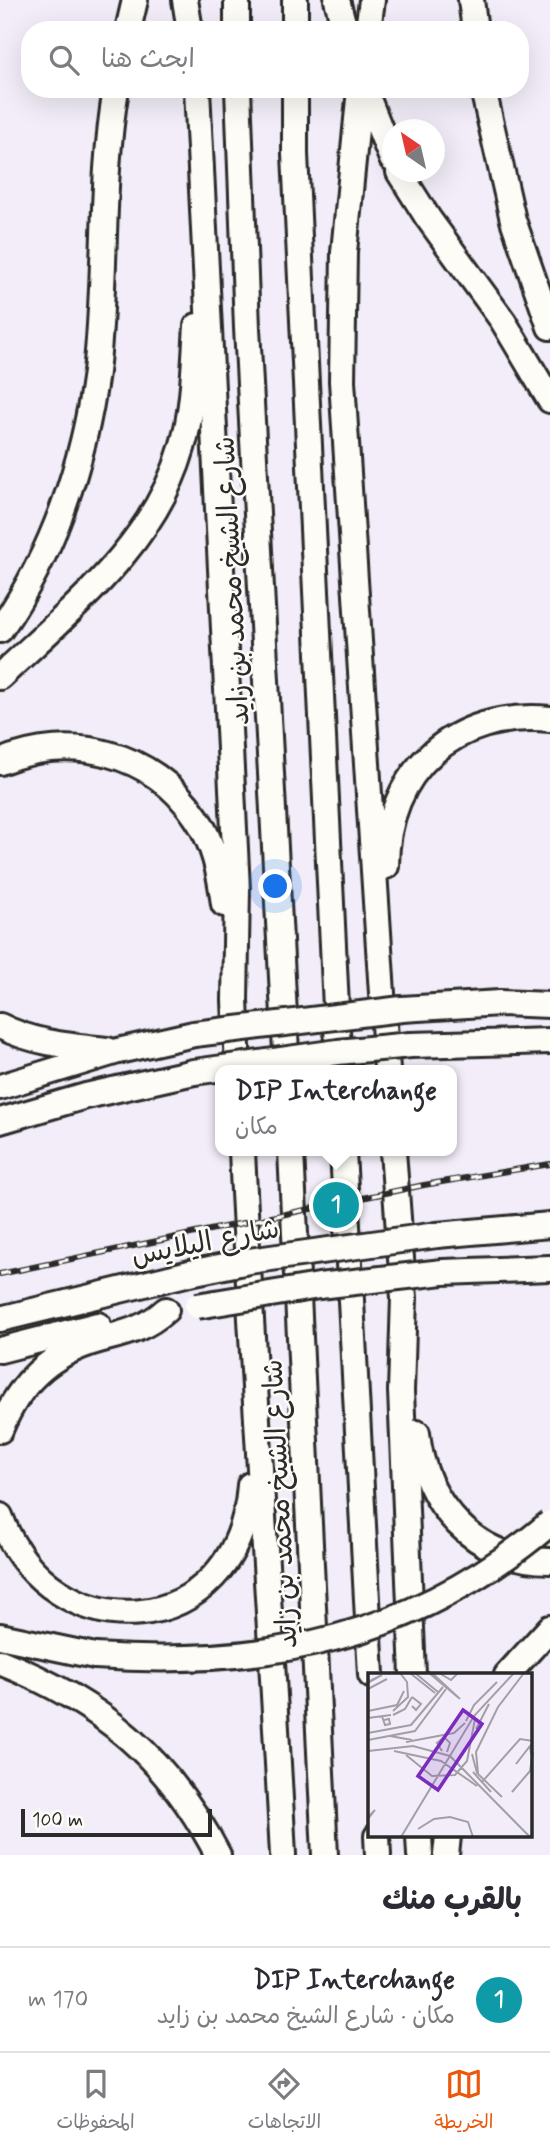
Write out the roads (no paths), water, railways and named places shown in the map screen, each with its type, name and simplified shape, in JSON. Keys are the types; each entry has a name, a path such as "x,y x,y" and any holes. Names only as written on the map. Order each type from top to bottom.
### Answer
{"highway":[{"path":"130,21 135,0"},
{"path":"185,0 188,21"},
{"path":"237,0 237,21"},
{"path":"295,0 295,21"},
{"path":"337,0 343,21"},
{"path":"369,21 372,0"},
{"path":"471,0 474,21"},
{"path":"0,630 36,570 65,501 90,406 98,336 105,167 115,98"},
{"path":"198,98 236,875 235,1000 238,1065"},
{"name":"شارع الشيخ محمد بن زايد","path":"238,98 245,301 287,1065"},
{"path":"295,98 295,154 339,1065"},
{"path":"361,98 344,252 343,424 387,1065"},
{"path":"366,98 382,134"},
{"path":"485,98 513,220 550,327"},
{"path":"405,182 428,218 503,321 550,400"},
{"path":"0,677 108,572 152,515 169,481 183,448 191,398 205,220"},
{"path":"380,985 387,932 387,836 393,811 404,787 439,747 461,733 485,723 511,718 550,719"},
{"path":"0,762 49,748 78,747 107,752 135,763 180,796 202,827 220,875 235,1000"},
{"path":"500,1003 550,992"},
{"path":"0,1087 118,1052 194,1034 402,1009 500,1003 550,1004"},
{"path":"0,1026 18,1035 53,1043 118,1052"},
{"path":"244,1065 411,1045 550,1041"},
{"path":"0,1121 86,1096 215,1069"},
{"path":"242,1156 253,1383 263,1501 283,1855"},
{"name":"شارع الشيخ محمد بن زايد","path":"291,1156 325,1855"},
{"path":"343,1156 371,1673"},
{"path":"393,1156 404,1298 401,1391 413,1673"},
{"name":"شارع اليلايس","path":"0,1319 248,1261 436,1235 550,1225"},
{"path":"0,1350 166,1310 319,1286 443,1272 550,1268"},
{"path":"505,1270 550,1277"},
{"path":"0,1430 9,1406 23,1386 52,1360 80,1346 143,1328 166,1310"},
{"path":"403,1334 414,1375 419,1454 434,1495 446,1512 478,1541 517,1558 550,1562"},
{"path":"0,1516 7,1535 33,1569 57,1590 80,1603 102,1611 128,1614 156,1611 183,1602 206,1586 224,1565 238,1541 247,1515 253,1383"},
{"path":"0,1636 95,1656 183,1661 262,1654 349,1634 425,1604 465,1583 550,1523"},
{"path":"510,1673 550,1628"},
{"path":"0,1662 61,1688 101,1713 133,1741 159,1765 184,1797 218,1855"}],"railway":[{"path":"0,1274 424,1185 550,1164"}],"place":[{"name":"DIP Interchange","path":"336,1205"}]}
